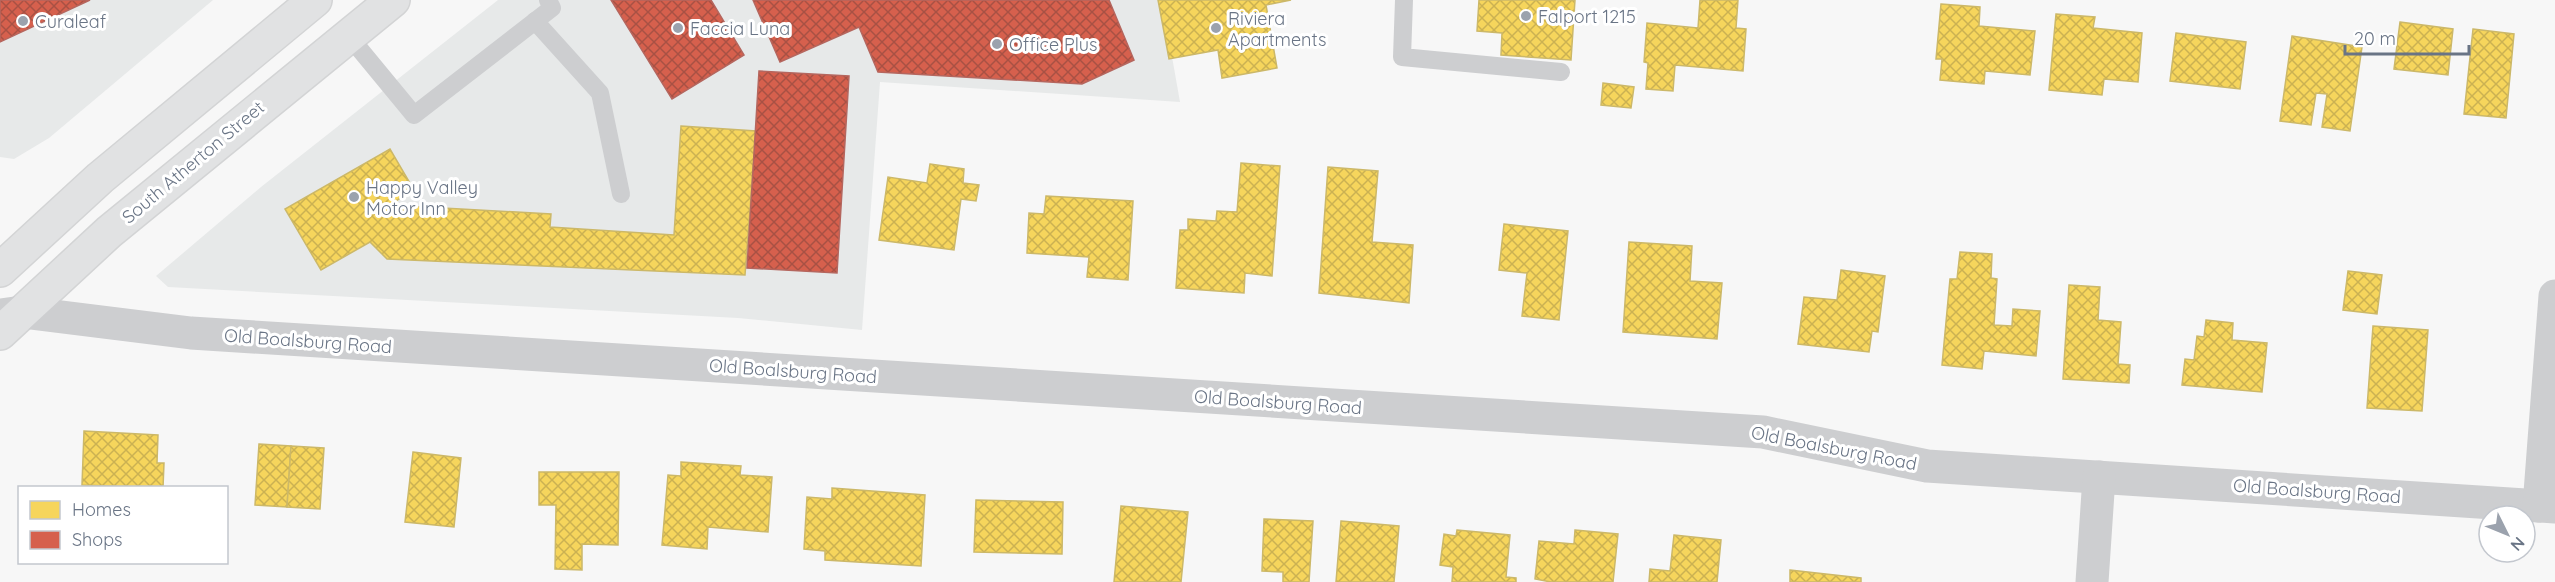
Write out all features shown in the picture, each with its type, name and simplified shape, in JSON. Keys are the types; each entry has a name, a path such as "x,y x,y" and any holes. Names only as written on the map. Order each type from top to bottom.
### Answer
{"main road":[{"path":"0,270 100,178 315,0"},
{"name":"South Atherton Street","path":"6,315 393,0"}],"street":[{"path":"2547,506 2555,296"},
{"name":"Old Boalsburg Road","path":"6,315 191,333 1763,432 1927,466 2547,506"},
{"path":"2092,582 2099,477"}],"lane":[{"path":"348,35 414,115 552,8 548,0"},
{"path":"1404,0 1402,57 1561,72"},
{"path":"535,21 600,93 621,194"}],"shaded area":[{"path":"0,0 213,0 49,138 14,159 0,157"},
{"path":"498,0 1162,0 1180,102 880,82 862,330 738,318 168,287 156,276 261,187"}],"building: Homes":[{"name":"Riviera Apartments","path":"1158,0 1291,0 1266,5 1277,68 1222,78 1218,50 1169,59"},
{"name":"Falport 1215","path":"1479,0 1575,0 1571,60 1501,55 1502,33 1477,31"},
{"path":"1700,0 1738,0 1736,28 1746,29 1743,71 1675,65 1673,91 1646,89 1648,63 1644,62 1647,23 1698,28"},
{"path":"1941,4 1980,7 1979,26 2035,31 2030,75 1985,71 1984,84 1940,80 1942,59 1936,59"},
{"path":"2056,14 2095,17 2093,28 2142,33 2138,82 2104,79 2102,95 2049,90"},
{"path":"2400,22 2453,29 2448,75 2394,69"},
{"path":"2473,29 2514,34 2506,118 2464,114"},
{"path":"2176,33 2246,42 2240,89 2170,81"},
{"path":"2292,36 2362,47 2350,131 2322,127 2327,94 2316,93 2311,125 2280,121"},
{"path":"1603,83 1634,87 1631,108 1601,105"},
{"name":"Happy Valley Motor Inn","path":"681,126 756,131 745,275 387,259 370,242 321,270 285,209 390,149 414,190 389,205 551,214 550,227 674,235"},
{"path":"1241,163 1280,166 1272,276 1245,273 1244,293 1176,288 1180,230 1188,230 1188,219 1216,221 1217,211 1237,212"},
{"path":"930,164 964,169 963,183 979,185 976,201 961,199 954,250 879,240 888,177 927,183"},
{"path":"1328,167 1378,171 1372,242 1413,245 1409,303 1319,293"},
{"path":"1046,196 1133,201 1128,280 1087,277 1089,257 1027,253 1029,213 1044,214"},
{"path":"1504,224 1568,231 1559,320 1522,316 1527,273 1499,270"},
{"path":"1629,242 1692,246 1690,281 1722,283 1717,339 1623,332"},
{"path":"1960,252 1992,254 1991,278 1997,279 1994,325 2012,326 2013,309 2040,311 2036,356 1984,351 1982,369 1942,365 1950,279 1957,279"},
{"path":"1841,270 1885,276 1878,332 1872,331 1869,352 1798,344 1804,297 1837,300"},
{"path":"2348,271 2382,275 2377,314 2343,310"},
{"path":"2069,285 2100,287 2098,320 2121,322 2118,364 2130,365 2129,383 2063,379"},
{"path":"2206,320 2233,323 2232,340 2267,343 2262,392 2182,385 2185,359 2194,360 2197,336 2204,337"},
{"path":"2373,326 2428,330 2422,411 2367,408"},
{"path":"84,431 158,435 157,463 164,463 163,486 82,485"},
{"path":"259,444 291,446 287,507 255,505"},
{"path":"291,446 324,448 320,509 287,507"},
{"path":"413,452 461,458 454,527 405,522"},
{"path":"681,462 741,466 740,475 772,477 768,532 708,527 707,549 662,545 668,475 681,476"},
{"path":"539,472 619,472 618,545 582,544 582,570 555,569 556,505 539,505"},
{"path":"832,488 925,495 921,566 825,560 825,551 804,549 807,497 832,499"},
{"path":"976,500 1063,502 1062,554 974,552"},
{"path":"1121,506 1188,512 1181,582 1114,582"},
{"path":"1264,519 1313,521 1309,582 1283,582 1283,572 1262,571"},
{"path":"1341,521 1399,526 1394,582 1336,582"},
{"path":"1457,530 1510,535 1506,577 1516,578 1516,582 1452,582 1453,567 1440,565 1444,534 1456,536"},
{"path":"1575,530 1618,534 1613,582 1551,582 1535,579 1539,541 1574,544"},
{"path":"1674,535 1721,540 1717,582 1649,582 1650,569 1670,571"},
{"path":"1790,570 1861,578 1861,582 1790,582"}],"building: Shops":[{"name":"Curaleaf","path":"0,0 90,0 0,42"},
{"name":"Faccia Luna","path":"611,0 711,0 744,55 672,99"},
{"name":"Office Plus","path":"753,0 1109,0 1134,60 1082,84 878,72 859,27 780,62"},
{"path":"759,71 849,76 837,273 747,268"}],"place":[{"name":"Falport 1215","path":"1526,16"},
{"name":"Curaleaf","path":"23,21"},
{"name":"Faccia Luna","path":"678,28"},
{"name":"Riviera Apartments","path":"1216,28"},
{"name":"Office Plus","path":"997,44"},
{"name":"Happy Valley Motor Inn","path":"354,197"}]}
